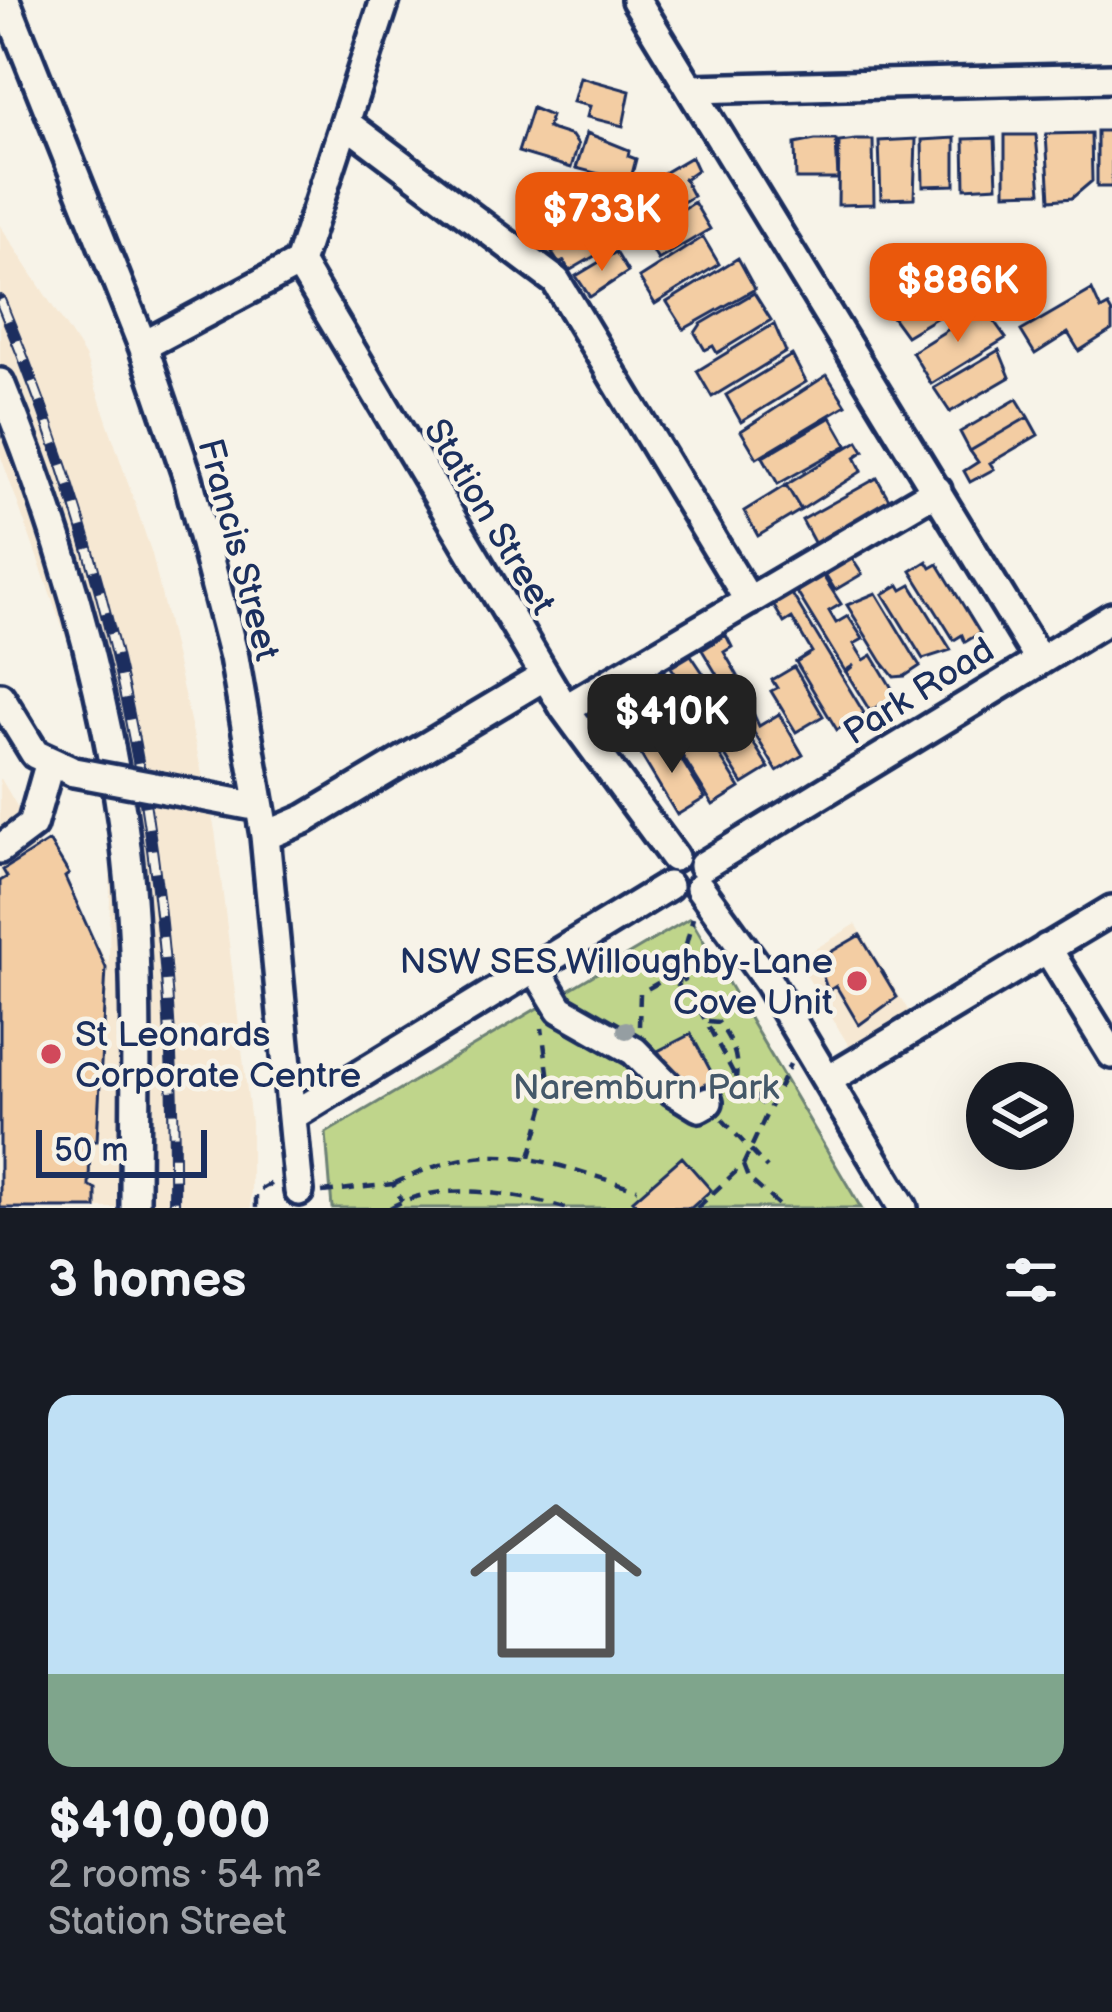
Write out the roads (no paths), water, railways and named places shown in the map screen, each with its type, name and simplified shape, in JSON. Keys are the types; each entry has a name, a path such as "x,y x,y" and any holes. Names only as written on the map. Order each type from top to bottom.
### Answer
{"street":[{"name":"Francis Street","path":"5,0 12,28 143,346 188,478 234,657 265,836 299,1191"},
{"path":"143,346 299,263 385,0"},
{"path":"636,0 1038,658"},
{"path":"693,89 1112,78"},
{"path":"347,124 556,281 749,601"},
{"name":"Station Street","path":"299,263 544,676 674,857"},
{"path":"0,383 99,694 124,827 135,1041 135,1208"},
{"path":"565,709 938,490"},
{"name":"Park Road","path":"704,885 1038,658 1112,617"},
{"path":"265,836 305,819 544,676"},
{"path":"0,697 35,754 61,768 259,807"},
{"path":"0,849 32,825 61,768"},
{"path":"668,886 665,870 674,857 692,856 704,885 769,983 903,1208"},
{"path":"668,886 685,895 704,885"},
{"path":"294,1115 668,886"},
{"path":"828,1080 1112,910"},
{"path":"1047,948 1112,1054"},
{"path":"535,966 560,1009 634,1052 673,1091 699,1107 708,1102"}],"railway":[{"path":"0,300 80,522 135,745 166,972 174,1208"}],"place":[{"name":"NSW SES Willoughby-Lane Cove Unit","path":"857,981"},
{"name":"St Leonards Corporate Centre","path":"51,1054"}],"park label":[{"name":"Naremburn Park","path":"646,1086"}]}
